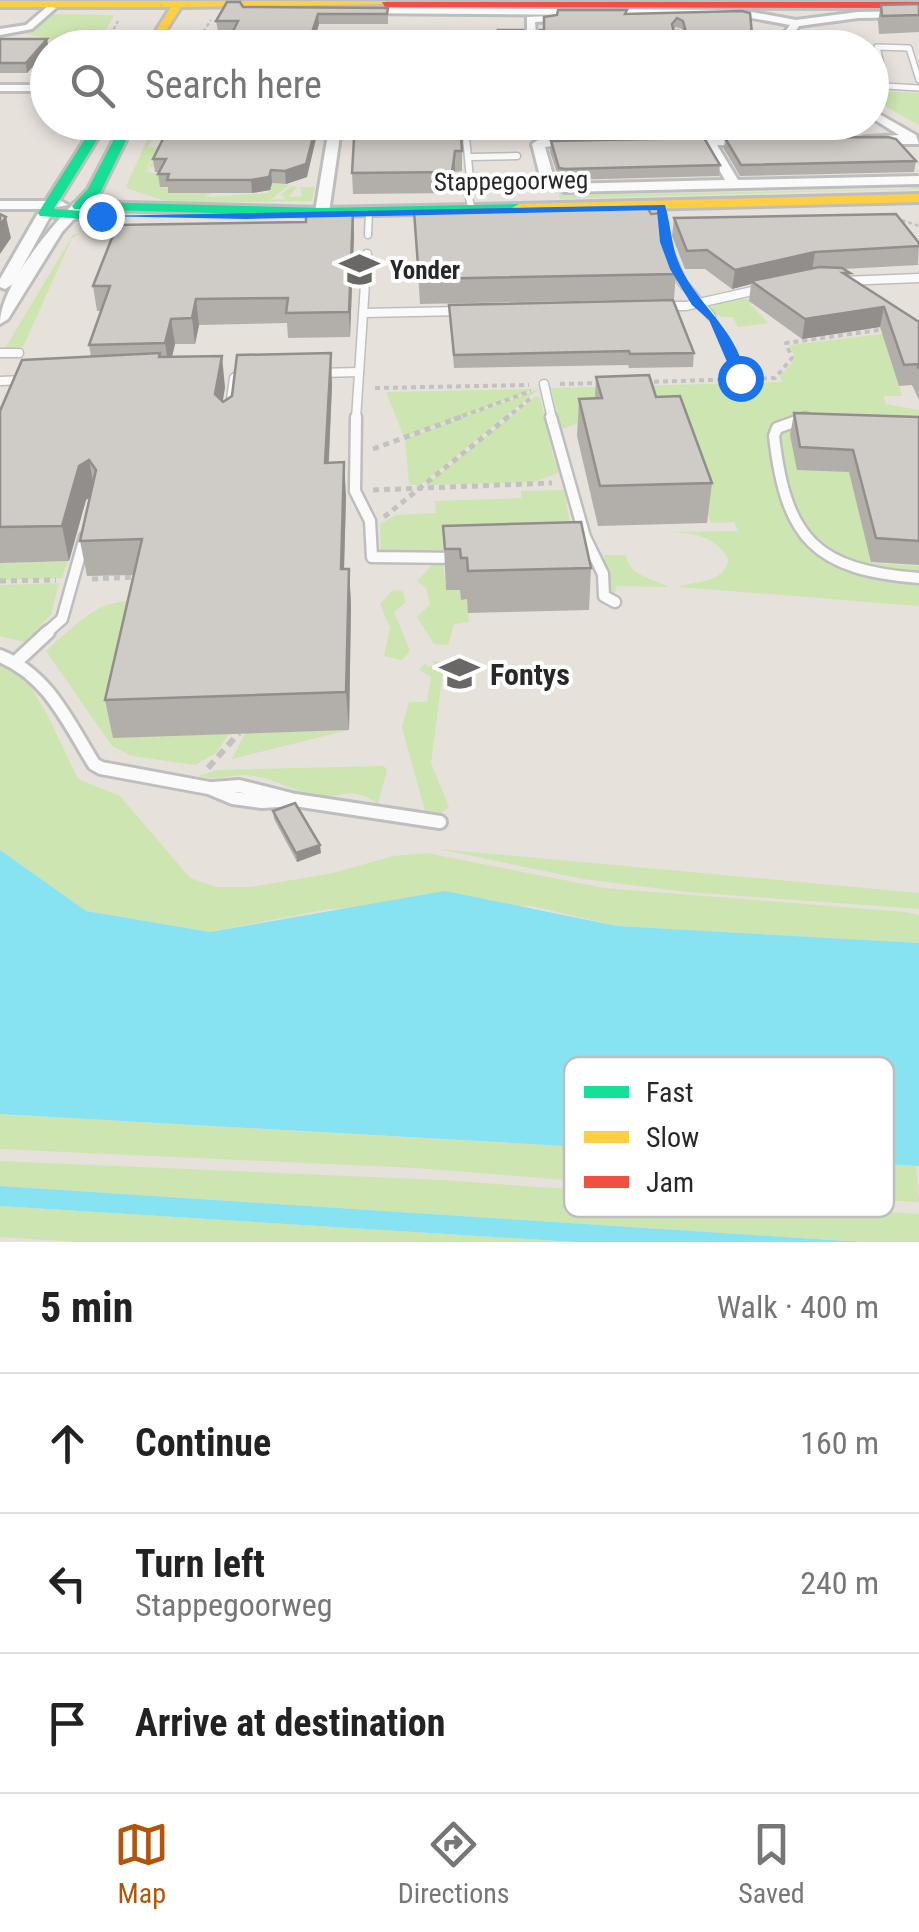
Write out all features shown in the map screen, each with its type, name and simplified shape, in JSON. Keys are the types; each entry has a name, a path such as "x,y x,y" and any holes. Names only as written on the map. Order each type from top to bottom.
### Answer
{"main road":[{"path":"0,6 194,5 284,9 829,4"},
{"path":"0,6 829,4 911,9"},
{"path":"168,30 194,5"},
{"path":"182,30 194,5"},
{"path":"61,210 94,140"},
{"path":"61,210 95,189 121,140"},
{"name":"Stappegoorweg","path":"61,210 369,211 471,199 663,217 821,203 915,206"}],"street":[{"path":"0,32 29,27 51,8"},
{"path":"247,12 284,9 638,16 668,20"},
{"path":"531,30 530,19 750,14 796,23 911,9"},
{"path":"791,30 796,23"},
{"path":"0,88 30,88"},
{"path":"889,123 916,140"},
{"path":"322,212 337,140"},
{"path":"588,140 538,144 549,184 564,188 734,184 915,206"},
{"path":"851,141 916,140"},
{"path":"663,142 763,142"},
{"path":"709,142 734,184"},
{"name":"Stappegoorweg","path":"0,209 61,210"},
{"path":"0,294 61,210"},
{"path":"0,319 56,230 61,210"}],"lane":[{"path":"889,47 909,48 919,84 889,86"},
{"path":"467,140 471,199"},
{"path":"470,156 517,156"},
{"path":"368,235 369,211"},
{"path":"663,217 684,230"},
{"path":"663,217 666,242 676,269 696,302 712,316"},
{"path":"367,254 355,491 370,521 372,556 382,560 478,557"},
{"path":"834,280 919,278"},
{"path":"648,306 696,302 768,288"},
{"path":"364,313 477,310"},
{"path":"0,353 19,353"},
{"path":"308,373 360,372"},
{"path":"220,376 256,374"},
{"path":"227,426 234,378 238,375"},
{"path":"0,381 35,380"},
{"path":"544,386 561,461 604,574 604,596 615,602"},
{"path":"812,417 786,422 774,436 788,502 802,535 826,555 860,572 919,578"},
{"path":"18,660 62,618 90,518"},
{"path":"574,553 593,552"},
{"path":"0,656 18,660 34,673 94,764 119,774 209,788 234,798 262,802 295,800 440,822"}],"path":[{"path":"194,5 206,24 202,30"},
{"path":"113,30 122,15"},
{"path":"712,316 741,380 776,378 792,358 786,344 896,328"},
{"path":"356,456 544,386"},
{"path":"370,521 379,521 544,386"},
{"path":"355,491 570,482"},
{"path":"0,582 148,577"},
{"path":"214,765 239,734"},
{"path":"194,771 224,766"}],"green space":[{"path":"48,14 114,15 106,30 30,30 30,35 15,31"},
{"path":"889,92 919,93 919,125 889,108"},
{"path":"147,140 152,140 148,147 158,148 143,174 162,148 197,166 149,167 147,172 167,175 161,187 212,193 204,197 268,193 272,183 289,185 270,200 286,199 281,194 292,186 297,187 289,197 302,196 300,187 315,187 312,201 172,203 126,186"},
{"path":"919,185 919,189 560,199 559,195 908,189"},
{"path":"82,233 72,238 22,349 4,350 73,235"},
{"path":"718,299 760,300 750,304 769,323 738,327 733,317 722,317 711,310"},
{"path":"914,330 887,344 902,396 883,396 886,404 919,410 919,439 840,436 872,563 919,566 919,606 679,587 715,578 729,560 707,539 689,533 658,532 738,531 734,522 711,523 679,432 578,423 560,430 551,388 782,382 780,376 795,359 790,345"},
{"path":"535,389 404,437 386,392"},
{"path":"539,389 420,485 409,485 405,439"},
{"path":"536,396 540,397 554,460 560,468 558,473 534,482 426,485"},
{"path":"564,490 572,534 556,547 381,552 380,524 396,515 436,513 435,501 521,498 521,491"},
{"path":"604,555 626,555 636,572 668,587 617,586 614,594 608,588"},
{"path":"68,561 62,578 0,580 0,563"},
{"path":"443,562 446,590 460,590 467,599 469,622 454,624 448,645 434,644 417,617 430,604 426,588 417,581 434,563"},
{"path":"59,583 51,615 24,642 0,636 0,585"},
{"path":"393,590 402,591 406,602 394,612 410,651 402,660 384,656 390,628 380,604"},
{"path":"178,598 114,737 229,734 216,753 195,765 132,756 112,746 46,651 80,621 105,606"},
{"path":"432,661 444,662 431,763 449,807 441,813 425,811 402,727 409,702 427,702 431,677 419,670 425,663 428,667 435,665"},
{"path":"0,666 22,672 78,779 120,796 190,878 216,887 251,887 333,873 393,856 427,853 604,888 905,912 919,915 919,943 617,926 531,906 329,909 210,932 86,911 0,850"},
{"path":"349,730 232,759 245,733"},
{"path":"384,766 387,770 378,804 355,794 310,794 255,776 199,776 216,770"},
{"path":"439,849 919,893 919,909 687,892 583,879"},
{"path":"0,1114 564,1146 564,1180 416,1168 0,1149"},
{"path":"0,1161 441,1180 564,1189 564,1217 919,1214 919,1242 861,1242 0,1186"},
{"path":"894,1165 916,1166 919,1202 894,1201"},
{"path":"0,1206 576,1242 76,1242 0,1237"}],"water":[{"path":"0,850 86,911 210,932 445,891 617,926 919,943 919,1166 894,1165 894,1057 564,1057 564,1146 0,1114"},
{"path":"0,1186 861,1242 576,1242 0,1206"}],"building":[{"path":"227,2 240,2 243,7 388,8 387,14 318,14 313,30 234,30 238,21 216,21"},
{"path":"919,4 919,15 882,16 881,5"},
{"path":"558,10 627,10 625,14 742,11 750,13 752,30 685,30 683,21 677,18 672,24 673,30 544,30 544,17 557,15"},
{"path":"0,39 30,39 30,58 26,63 0,63"},
{"path":"889,137 896,139 916,161 741,165 726,140"},
{"path":"162,140 312,140 306,164 285,171 271,170 269,177 251,180 167,180 169,174 158,174 166,159 153,159"},
{"path":"354,140 461,140 462,151 455,151 452,172 352,173"},
{"path":"705,140 720,165 565,169 559,168 551,141"},
{"path":"647,207 651,214 661,213 671,246 664,246 676,274 419,279 414,211"},
{"path":"353,212 349,312 286,313 288,298 196,299 192,318 171,319 165,343 89,345 110,286 93,286 117,225 306,222 306,213"},
{"path":"896,214 919,246 815,252 735,270 707,250 687,251 674,218"},
{"path":"819,267 842,268 850,273 843,273 919,322 919,369 917,364 904,365 884,307 805,319 751,281"},
{"path":"673,300 694,353 454,355 449,305"},
{"path":"160,353 159,357 222,356 215,394 223,402 232,396 237,355 331,353 325,463 344,462 341,569 349,569 346,692 105,700 142,539 80,541 96,470 89,460 79,466 62,526 0,527 0,411 22,360"},
{"path":"649,375 656,397 680,396 712,483 600,486 579,399 602,398 596,377"},
{"path":"794,413 919,417 919,541 876,538 853,450 800,447"},
{"path":"581,522 591,568 468,571 467,558 461,558 460,549 445,549 443,526"},
{"path":"295,803 320,845 296,853 273,811"}],"traffic: fast":[{"path":"45,213 91,140"},
{"path":"79,206 94,191 120,140"},
{"path":"79,206 322,212 519,208"},
{"path":"45,213 99,216"}],"traffic: slow":[{"path":"161,30 179,2"},
{"path":"0,4 385,4"},
{"path":"519,208 919,198"}],"traffic: jam":[{"path":"385,4 919,5"}],"place":[{"name":"Yonder","path":"360,270"},
{"name":"Fontys","path":"460,674"}],"route":[{"path":"101,216 661,207 666,242 676,269 696,302 714,318 740,378"}]}
